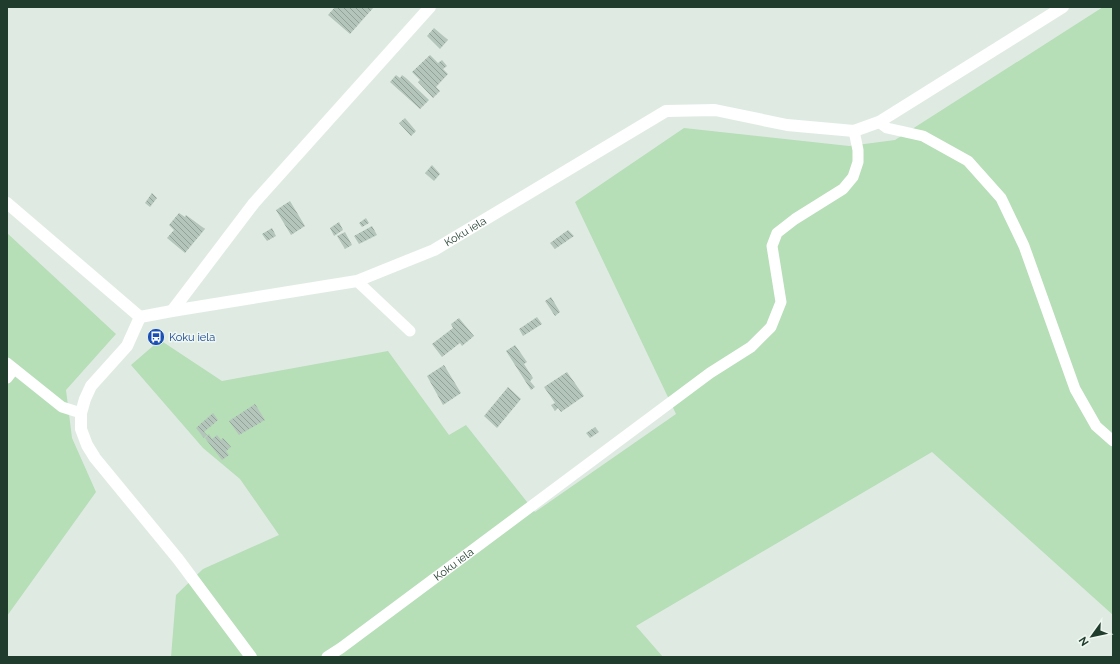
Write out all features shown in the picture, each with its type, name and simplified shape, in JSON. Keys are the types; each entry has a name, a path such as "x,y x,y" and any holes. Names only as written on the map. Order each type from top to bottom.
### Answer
{"street":[{"path":"172,310 254,203 430,7"},
{"path":"854,131 879,122 1062,7"},
{"name":"Koku iela","path":"140,318 172,310 357,281 434,250 666,111 715,110 787,125 854,131"},
{"path":"7,203 140,318 127,346 92,386 85,399 81,413 81,429 87,445 95,458 178,559 251,657"}],"lane":[{"path":"879,122 887,128 923,136 968,161 1000,198 1024,246 1075,389 1096,426 1113,441"},
{"name":"Koku iela","path":"327,657 710,373 751,347 771,327 782,302 772,246 777,233 795,219 843,189 853,177 858,162 858,150 854,131"},
{"path":"357,281 410,331"},
{"path":"7,378 10,366 62,407 81,413"}],"green space":[{"path":"1103,7 1113,7 1113,615 932,452 636,626 663,657 171,657 176,595 203,569 279,535 240,479 203,448 131,365 160,340 222,381 388,351 449,435 466,425 535,512 676,414 575,202 684,128 849,146 895,140"},
{"path":"7,233 116,334 66,390 72,438 96,492 7,616"}],"building":[{"path":"335,7 374,7 350,34 328,15"},
{"path":"434,28 448,40 440,49 427,36"},
{"path":"430,55 438,63 442,60 447,66 443,69 448,74 436,87 440,91 433,98 418,82 420,80 412,72"},
{"path":"396,75 400,78 402,75 406,78 429,100 420,109 390,82"},
{"path":"405,118 416,131 411,136 399,123"},
{"path":"432,165 440,174 434,181 425,173"},
{"path":"152,193 157,198 150,207 145,203"},
{"path":"290,201 305,226 291,235 276,210"},
{"path":"179,213 185,217 186,215 205,229 185,253 167,238 174,230 169,225"},
{"path":"366,218 369,223 362,227 359,223"},
{"path":"339,222 343,230 334,236 330,228"},
{"path":"372,226 377,235 359,244 354,236"},
{"path":"272,228 276,236 267,241 262,234"},
{"path":"568,230 574,236 555,249 550,243"},
{"path":"345,232 352,245 345,249 337,236"},
{"path":"551,297 560,312 555,316 545,301"},
{"path":"537,317 542,324 523,336 519,329"},
{"path":"459,318 474,336 462,346 460,343 442,357 432,344 453,328 451,324"},
{"path":"515,345 527,362 524,364 533,378 530,381 535,387 531,390 506,351"},
{"path":"444,365 461,393 443,405 427,376"},
{"path":"567,372 584,396 561,412 558,408 555,411 551,405 555,403 544,387"},
{"path":"508,387 521,399 497,428 484,416"},
{"path":"255,404 265,420 239,435 229,421"},
{"path":"213,413 218,420 204,432 207,435 204,438 196,428"},
{"path":"595,427 599,432 590,438 586,433"},
{"path":"209,434 212,439 217,435 221,440 223,438 231,447 226,451 229,455 222,460 205,438"}],"place":[{"name":"Koku iela","path":"156,337"}]}
